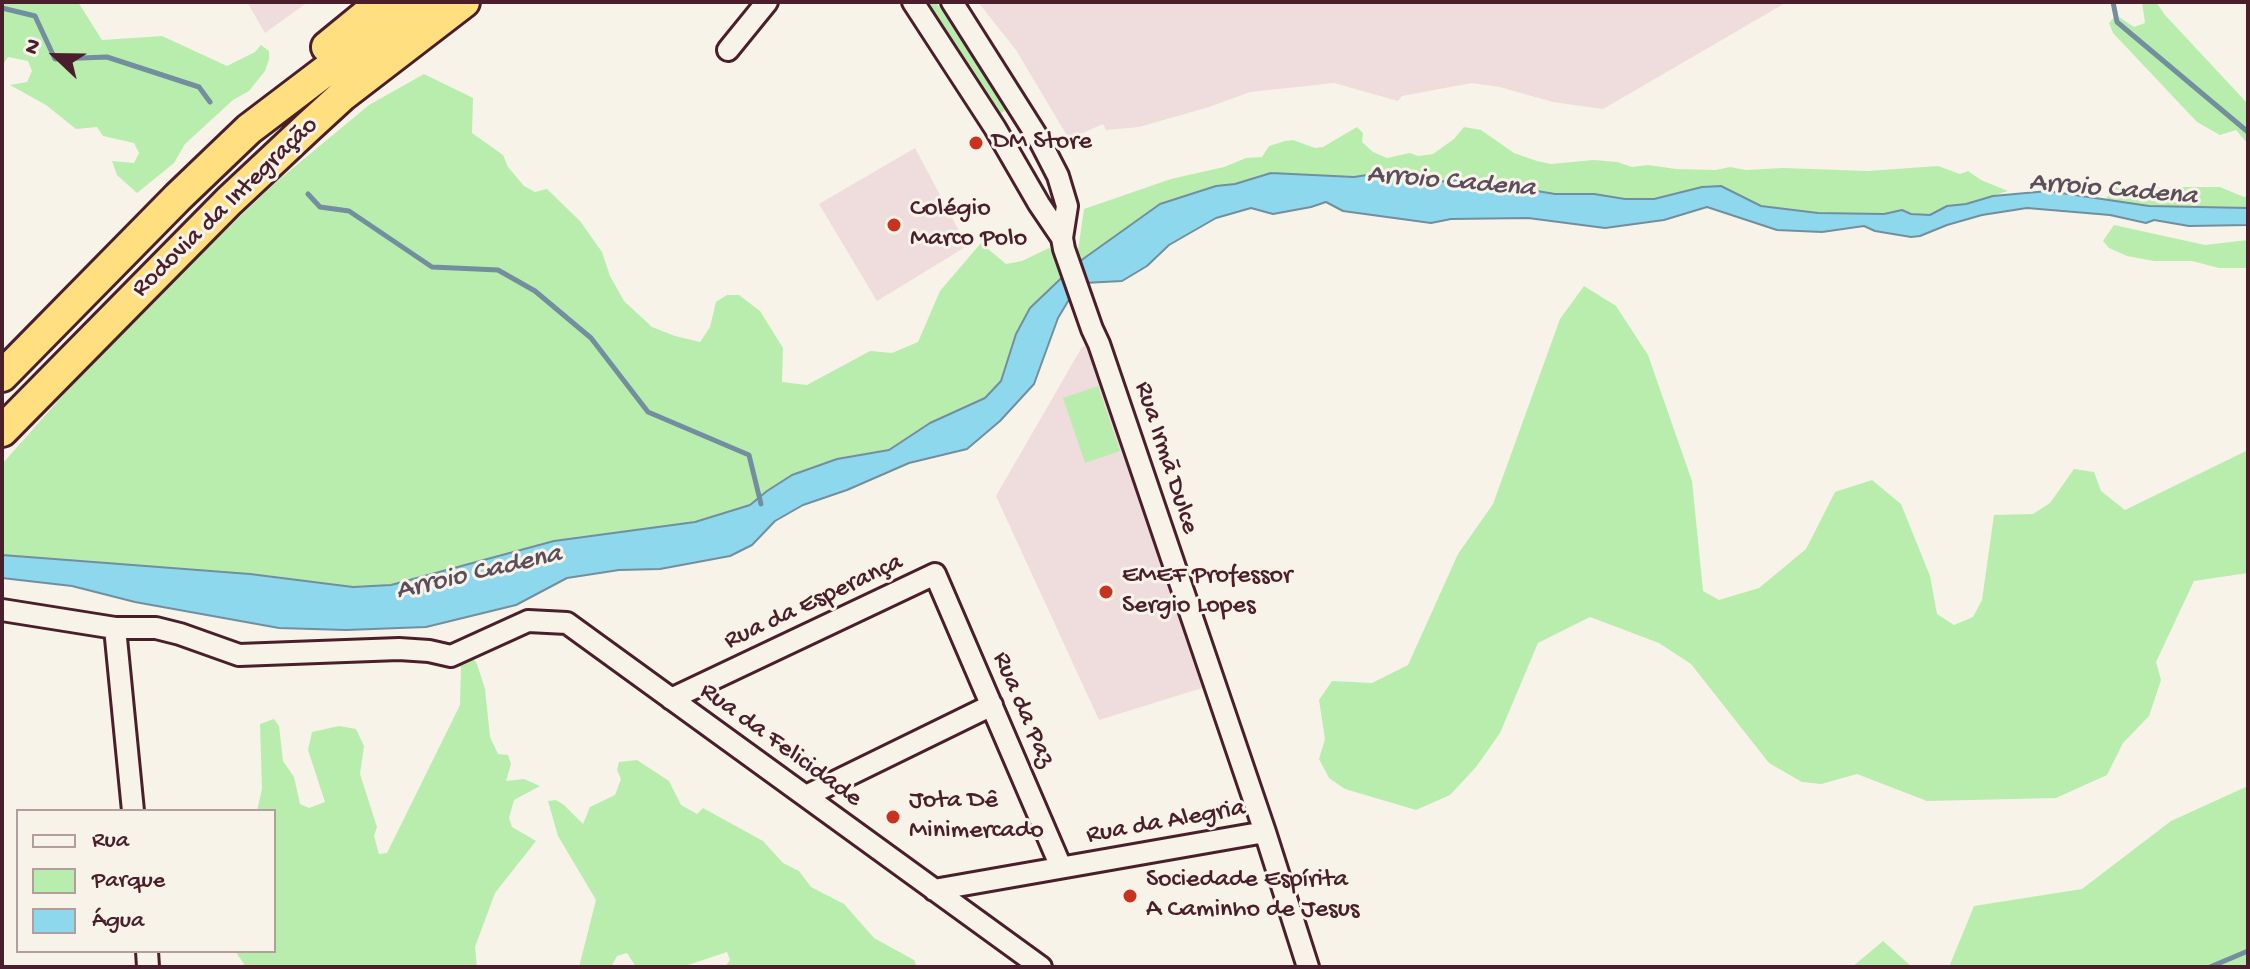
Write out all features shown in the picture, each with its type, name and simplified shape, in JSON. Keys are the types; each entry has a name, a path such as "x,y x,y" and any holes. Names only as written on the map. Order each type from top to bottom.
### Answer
{"highway":[{"path":"249,129 287,79 382,2"},
{"name":"Rodovia da Integração","path":"2,376 249,129 423,2"},
{"name":"Rodovia da Integração","path":"2,431 229,201 308,127 343,95 464,2"}],"street":[{"path":"728,50 767,2"},
{"name":"Rua Irmã Dulce","path":"913,2 995,128 1063,244 1265,832 1308,967"},
{"name":"Rua Irmã Dulce","path":"952,2 1040,141 1058,176 1067,206 1063,244"},
{"path":"995,128 1016,139 1040,141"},
{"name":"Rua da Esperança","path":"671,699 935,574"},
{"name":"Rua da Paz","path":"935,574 1061,867"},
{"path":"2,610 115,628 133,809"},
{"name":"Rua da Felicidade","path":"115,628 156,628 239,655 399,649 451,656 528,621 567,623 1041,967"},
{"path":"806,796 992,705"},
{"name":"Rua da Alegria","path":"934,890 1265,832"}],"shaded area":[{"path":"247,2 308,2 265,33"},
{"path":"978,2 1787,2 1603,109 1553,102 1500,87 1472,83 1402,96 1398,101 1334,83 1250,92 1139,127 1106,130 1103,124 1069,139 1016,50"},
{"name":"Colégio Marco Polo","path":"915,148 967,246 877,301 819,204"},
{"name":"EMEF Professor Sergio Lopes","path":"1091,344 1202,688 1099,720 996,496 1082,347"}],"green space":[{"path":"2,2 78,2 102,40 162,36 227,66 255,52 261,45 269,51 269,59 265,71 249,91 233,100 185,144 174,163 137,193 117,175 112,161 134,163 139,153 134,143 103,136 97,127 76,129 46,105 10,85 27,82 32,71 28,61 8,57 2,66"},
{"path":"925,2 936,2 1006,110 998,115"},
{"path":"2142,2 2156,2 2248,104 2248,144 2236,130 2220,135 2197,122 2113,33 2109,23 2116,15 2134,27 2145,23"},
{"path":"424,74 473,98 472,133 503,155 508,167 524,186 535,192 547,189 580,221 602,252 610,276 624,301 652,327 700,342 710,327 716,302 727,295 739,295 760,311 783,348 782,382 807,385 870,351 892,353 918,342 940,291 981,243 1006,264 1022,261 1049,248 1057,253 1065,273 1030,308 1016,334 1001,381 985,398 930,423 889,450 837,459 792,475 750,505 695,522 554,541 391,585 353,587 250,574 2,555 2,464 122,329 275,183 369,105"},
{"path":"1357,127 1363,133 1362,142 1373,152 1387,158 1410,153 1418,156 1433,154 1454,139 1464,127 1481,130 1514,153 1551,164 1594,160 1632,167 1648,165 1676,169 1716,170 1730,167 1746,170 1868,171 1938,166 1960,174 1968,171 2008,191 1966,204 1947,206 1930,215 1902,210 1884,214 1818,213 1761,206 1721,186 1702,187 1654,199 1625,199 1594,194 1555,194 1465,179 1436,182 1374,174 1354,177 1271,173 1160,204 1076,264 1084,209 1171,179 1224,167 1246,158 1262,157 1269,146 1285,141 1323,147"},
{"path":"2114,187 2220,187 2248,196 2248,208 2149,206 2106,199"},
{"path":"2114,225 2205,245 2248,240 2248,268 2219,268 2192,261 2154,261 2127,256 2109,248 2103,241"},
{"path":"1584,286 1616,306 1648,355 1692,481 1703,591 1719,600 1759,588 1806,549 1835,492 1872,480 1901,504 1930,576 1937,614 1954,625 1973,617 1982,600 1994,515 2033,514 2050,503 2074,469 2094,472 2101,491 2125,510 2248,450 2248,573 2194,581 2156,662 2161,680 2149,716 2123,743 2107,775 2056,798 1927,801 1857,774 1821,784 1802,782 1769,763 1691,664 1659,643 1590,617 1538,643 1500,733 1476,767 1450,795 1416,810 1345,789 1329,778 1319,759 1325,739 1319,700 1332,681 1372,683 1408,665 1458,554 1493,504 1560,319"},
{"path":"1098,386 1120,451 1085,463 1063,398"},
{"path":"471,655 477,664 485,689 490,737 498,754 508,755 511,764 506,781 524,779 540,786 514,800 509,818 512,827 536,841 495,893 475,947 477,967 246,967 236,953 276,953 276,809 257,809 262,789 260,724 274,719 279,726 283,761 294,777 300,804 309,808 325,802 308,750 312,732 339,726 356,729 364,746 360,774 377,827 374,836 379,854 387,853 460,705 461,668 456,661"},
{"path":"637,760 669,781 681,805 697,814 703,808 763,841 783,863 799,871 811,887 844,904 874,938 914,960 917,967 725,967 730,960 727,952 682,967 636,967 627,953 617,956 611,967 579,967 596,900 558,836 548,801 556,800 564,805 583,824 590,807 615,795 621,779 617,770 619,762"},
{"path":"2248,786 2248,967 1949,967 1974,906 2082,889 2171,821"},
{"path":"1883,941 1912,967 1852,967"}],"water":[{"path":"1271,173 1354,177 1374,174 1436,182 1465,179 1555,194 1594,194 1625,199 1654,199 1702,187 1721,186 1761,206 1818,213 1884,214 1902,210 1930,215 1947,206 1993,196 2048,191 2149,206 2248,208 2248,225 2189,226 2154,220 2146,223 2110,215 2027,208 1982,215 1911,237 1864,226 1822,232 1777,230 1707,207 1664,220 1605,228 1528,218 1451,219 1431,223 1343,211 1326,202 1273,214 1251,208 1216,218 1169,245 1147,266 1122,281 1084,283 1073,293 1058,318 1034,384 1000,421 967,449 909,463 803,505 775,521 752,545 730,556 660,569 619,570 567,578 516,605 426,627 346,630 279,628 135,602 72,586 2,578 2,555 250,574 353,587 391,585 554,541 695,522 750,505 792,475 837,459 889,450 930,423 985,398 1001,381 1016,334 1030,308 1076,264 1160,204"}],"waterway":[{"path":"2113,2 2117,22 2248,132"},
{"name":"Arroio Cadena","path":"2,8 35,16 55,59 107,57 199,87 210,102"},
{"name":"Arroio Cadena","path":"308,194 320,207 349,211 432,267 498,270 535,291 591,338 648,412 749,455 761,504"},
{"path":"2210,967 2248,951"}],"place":[{"name":"DM Store","path":"976,143"},
{"name":"Colégio Marco Polo","path":"894,225"},
{"name":"EMEF Professor Sergio Lopes","path":"1106,592"},
{"name":"Jota Dê Minimercado","path":"893,817"},
{"name":"Sociedade Espírita A Caminho de Jesus","path":"1130,896"}]}
